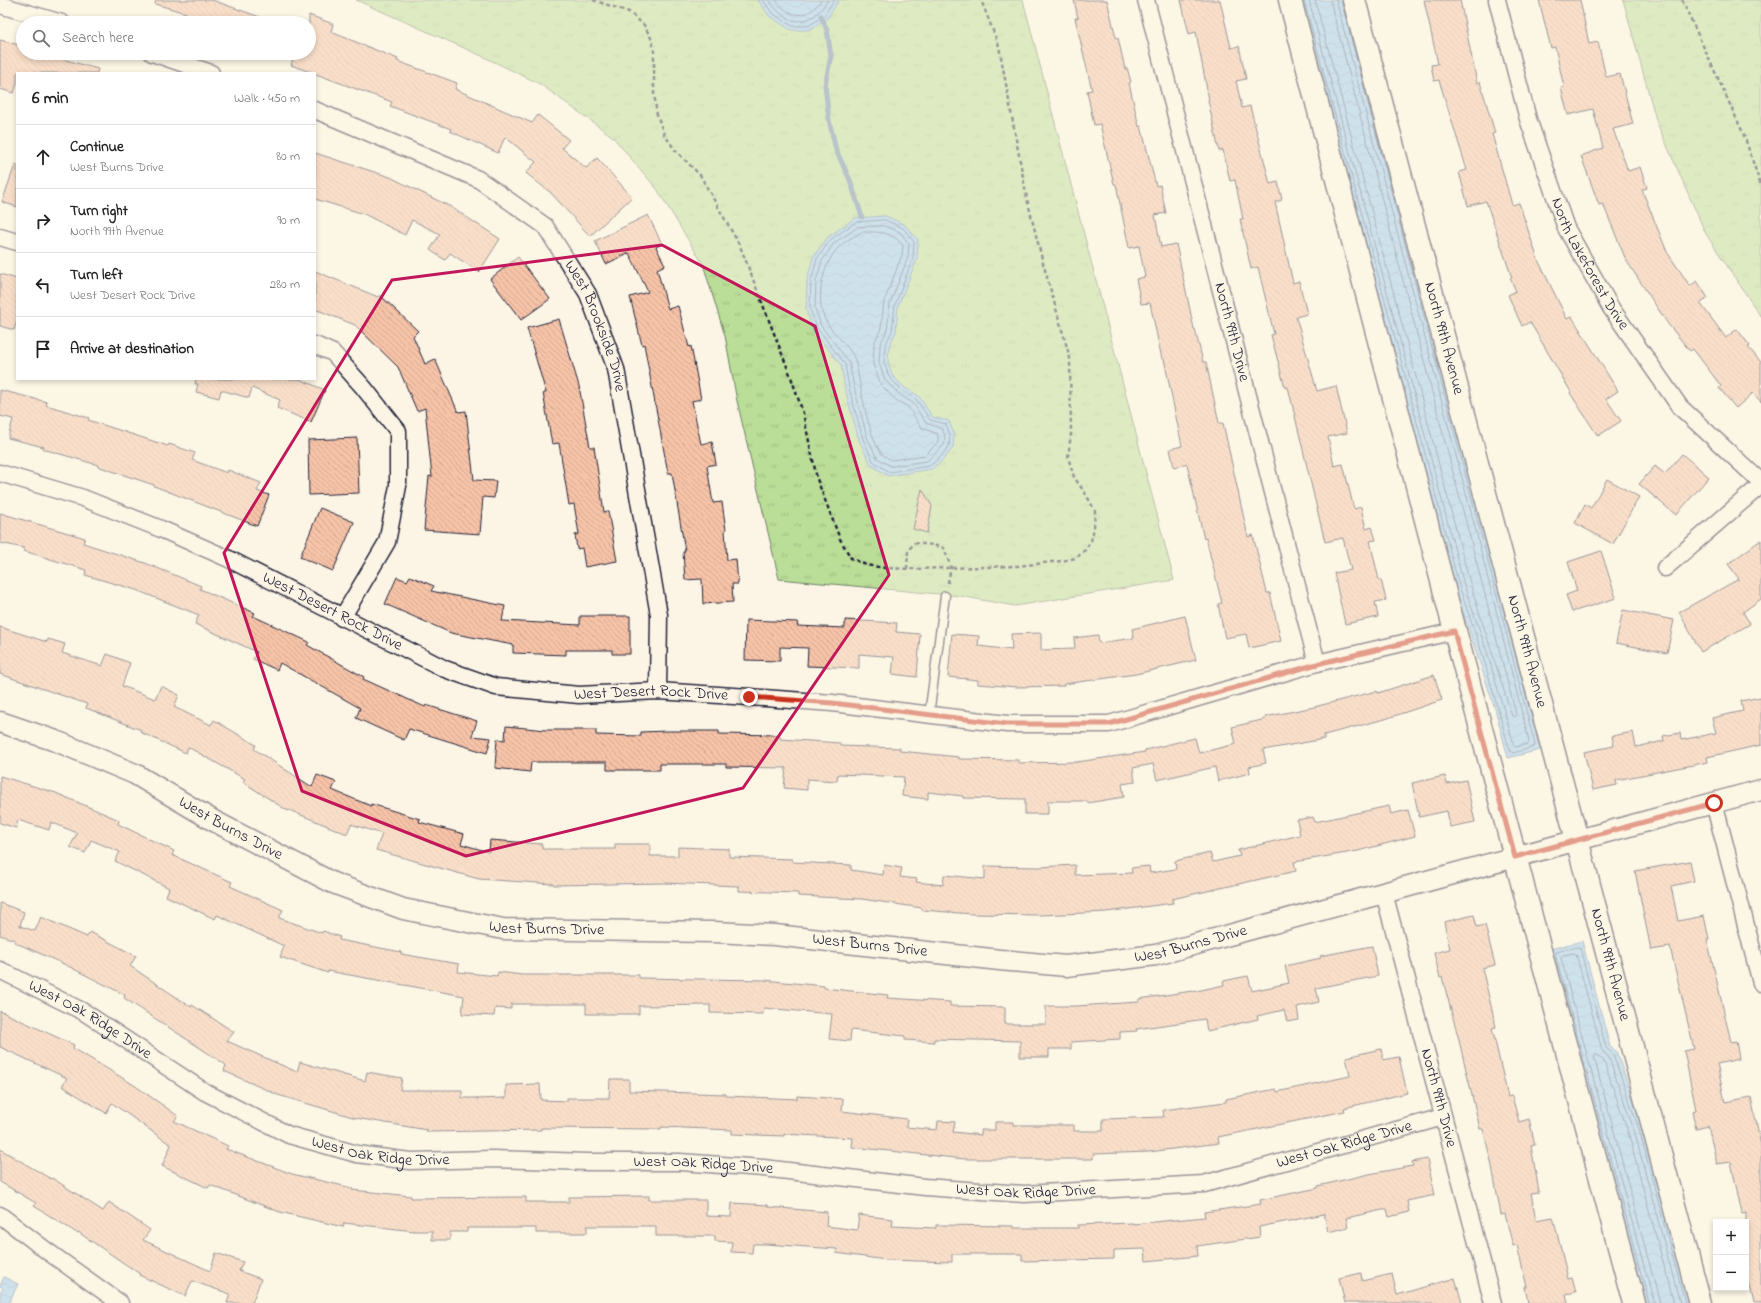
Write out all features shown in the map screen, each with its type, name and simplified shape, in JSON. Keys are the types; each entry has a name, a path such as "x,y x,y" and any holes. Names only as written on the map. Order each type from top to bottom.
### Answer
{"main road":[{"path":"1290,0 1454,631 1634,1303"},
{"name":"North 99th Avenue","path":"1354,0 1700,1303"}],"street":[{"name":"North 99th Drive","path":"1146,0 1317,664"},
{"name":"North Lakeforest Drive","path":"1497,0 1528,119 1566,228 1611,308 1680,407 1761,483 1664,568"},
{"path":"0,5 38,16"},
{"path":"173,60 208,72"},
{"name":"West Brookside Drive","path":"316,110 478,179 546,226 588,294 618,377 659,615 658,691"},
{"path":"0,237 16,242"},
{"path":"316,345 333,353 364,388 398,431 398,486 387,542 342,618"},
{"name":"West Desert Rock Drive","path":"0,473 82,498 161,528 229,559 342,618 445,669 496,687 579,695 658,691 832,703 1007,724 1109,724 1317,664 1454,631"},
{"name":"West Burns Drive","path":"0,722 56,740 136,774 214,821 333,883 404,909 504,928 707,932 775,935 1066,966 1156,955 1761,790"},
{"path":"1714,803 1761,983"},
{"name":"North 99th Drive","path":"1384,893 1493,1303"},
{"name":"West Oak Ridge Drive","path":"0,970 84,1012 205,1092 289,1135 357,1154 410,1161 492,1159 587,1162 680,1162 763,1168 925,1187 1024,1194 1204,1184 1443,1117"},
{"path":"0,1214 47,1251 120,1303"}],"lane":[{"path":"929,715 945,596"}],"path":[{"path":"593,0 629,12 644,25 651,38 654,49 654,93 657,115 664,134 675,150 700,175 740,246 791,377 802,413 817,479 840,538 851,558 866,565 907,569 1018,566 1076,558 1085,550 1091,540 1094,528 1095,511 1088,496 1074,478 1068,457 1071,434 1070,358 1043,263 1027,199 999,46 981,0"},
{"path":"1682,0 1744,135 1761,186"},
{"path":"907,569 908,550 914,543 933,544 944,548 951,568 945,596"}],"highlighted area":[{"path":"662,245 815,326 889,575 743,788 466,856 302,791 224,553 392,280"}],"green space":[{"path":"356,0 1023,0 1174,580 1015,606 960,596 779,579 737,401 725,336 703,264 657,189 612,136 540,84 482,56"},
{"path":"1623,0 1761,0 1761,317 1706,234 1657,123"}],"water":[{"path":"758,0 839,0 827,19 809,30 791,30 769,16"},
{"path":"1299,0 1344,0 1540,750 1508,758 1495,709 1455,588 1397,361"},
{"path":"886,216 905,225 918,240 917,259 898,306 896,332 889,347 888,361 892,375 905,388 919,396 932,417 949,421 954,434 953,448 944,459 932,469 888,476 871,465 859,440 845,389 841,365 813,330 806,309 807,280 813,257 828,237 855,218"},
{"path":"1582,941 1610,1047 1616,1051 1643,1127 1690,1303 1645,1303 1550,949"},
{"path":"4,1277 18,1284 9,1303 0,1301 0,1294 3,1288 0,1286"}],"building":[{"path":"156,0 212,0 257,16 185,16 186,13 155,4"},
{"path":"1074,0 1107,0 1125,69 1127,68 1131,82 1129,83 1139,127 1141,126 1156,186 1160,185 1166,213 1155,215 1161,247 1176,244 1194,329 1203,362 1206,362 1219,423 1223,423 1248,537 1253,535 1267,593 1270,593 1281,641 1249,648 1246,634 1225,638 1218,604 1222,603 1206,538 1204,539 1187,464 1174,467 1170,449 1182,446 1164,359 1162,359 1150,303 1141,304 1136,279 1145,277 1139,246 1129,248 1116,184 1114,184 1100,124 1094,125 1087,91 1092,90 1075,18 1078,18"},
{"path":"1181,0 1220,0 1231,48 1239,46 1246,79 1236,81 1242,108 1250,106 1270,184 1278,182 1282,200 1275,202 1293,283 1299,281 1307,314 1296,317 1317,391 1336,386 1347,433 1328,437 1334,466 1343,464 1354,509 1361,507 1366,529 1372,527 1376,540 1370,541 1379,580 1381,580 1386,600 1375,602 1378,617 1345,624 1334,573 1351,570 1343,538 1325,542 1288,387 1285,388 1271,335 1274,334 1258,267 1251,269 1240,219 1243,219 1235,180 1230,181 1223,150 1219,151 1196,32 1189,34"},
{"path":"1424,0 1460,0 1477,83 1480,82 1495,133 1492,134 1512,205 1519,203 1538,260 1567,319 1572,317 1618,391 1606,399 1621,421 1598,436 1570,393 1571,392 1530,322 1522,326 1508,295 1516,291 1510,278 1512,278 1486,201 1468,206 1459,172 1467,170 1439,80 1434,81 1431,65 1438,64"},
{"path":"1539,0 1580,0 1589,44 1598,42 1606,77 1620,74 1633,124 1613,129 1628,171 1640,167 1647,188 1642,190 1667,252 1690,286 1697,281 1708,298 1700,303 1726,338 1737,329 1750,346 1748,347 1761,362 1761,402 1753,393 1736,408 1719,388 1721,386 1693,349 1690,351 1668,324 1626,260 1603,204 1599,205 1581,156 1603,148 1593,109 1568,115 1561,88 1564,87 1555,47 1551,48"},
{"path":"316,18 333,24 331,32 398,59 397,61 457,83 455,89 532,123 538,115 569,140 562,148 586,168 597,158 632,197 590,236 551,193 526,173 536,162 505,137 498,153 450,131 451,129 390,106 392,102 316,74 316,72 310,72 291,65 293,60 316,60"},
{"path":"0,40 16,44 16,60 66,60 98,69 97,72 16,72 16,86 14,93 0,89"},
{"path":"316,153 390,177 451,207 500,239 479,272 450,253 445,260 430,250 440,234 412,220 405,235 364,214 316,199"},
{"path":"15,165 16,165 16,207 2,202"},
{"path":"648,215 662,244 656,247 665,265 657,269 668,309 678,306 689,347 691,346 701,399 692,401 701,444 712,442 716,464 707,466 713,503 722,502 726,530 727,560 736,559 738,584 732,584 733,602 703,604 702,579 685,580 683,552 685,551 672,473 668,473 644,344 642,345 630,297 648,292 629,253 606,264 595,241"},
{"path":"518,257 550,299 521,320 490,279"},
{"path":"316,271 378,297 380,295 418,331 413,336 425,364 435,359 458,412 466,411 474,480 496,481 494,498 483,497 480,534 424,530 429,476 432,477 425,408 417,411 398,367 355,325 316,309"},
{"path":"0,274 16,279 16,324 14,330 0,326"},
{"path":"559,319 579,386 590,447 594,447 604,512 608,511 617,561 585,567 582,548 577,549 575,535 579,534 574,504 569,505 559,443 552,444 543,393 546,393 527,328"},
{"path":"196,380 301,380 325,390 311,422 277,408 280,400 252,388 249,398 221,390 219,398 196,392 198,384 195,384"},
{"path":"0,390 47,402 46,405 89,418 88,420 168,446 169,444 195,453 192,460 227,473 228,470 261,483 257,491 269,495 257,526 154,485 97,466 98,465 43,449 44,447 8,438 13,419 0,416"},
{"path":"357,438 359,493 309,495 308,440"},
{"path":"1682,454 1709,477 1676,515 1639,484 1655,466 1665,474"},
{"path":"1607,479 1639,497 1613,544 1575,523 1585,504 1591,508"},
{"path":"922,489 932,506 927,533 913,529"},
{"path":"320,508 354,522 333,571 300,557"},
{"path":"0,513 85,538 83,543 145,563 201,586 200,589 255,613 253,616 309,642 307,645 364,677 363,679 425,707 426,705 477,721 472,736 491,738 487,753 409,729 404,740 356,718 360,708 280,663 277,670 253,659 257,652 195,624 199,615 136,590 85,575 86,570 24,551 24,548 0,543"},
{"path":"1761,540 1761,599 1743,612 1750,624 1701,652 1679,612 1739,579 1728,564"},
{"path":"1601,551 1616,598 1572,612 1566,595 1577,591 1568,562"},
{"path":"410,576 434,586 431,591 505,606 502,621 580,625 580,616 630,616 630,654 612,654 612,650 566,650 566,655 513,653 513,645 451,633 385,604 397,577 407,581"},
{"path":"1623,610 1674,620 1667,653 1616,643"},
{"path":"1185,616 1196,660 1136,674 1064,684 1064,686 1017,687 978,684 978,680 948,677 952,634 979,636 978,646 1012,650 1011,634 1041,633 1041,650 1075,649 1074,638 1098,635 1099,643 1134,638 1132,629"},
{"path":"746,620 798,622 797,626 845,628 845,620 897,623 896,632 920,634 917,677 892,674 894,657 859,654 859,668 807,666 808,648 780,647 780,661 745,660"},
{"path":"0,627 47,642 48,639 65,644 62,653 102,666 107,654 130,663 122,686 155,699 161,686 179,695 174,707 211,725 214,720 256,745 254,749 312,787 317,775 336,782 332,790 371,806 371,804 420,819 419,822 464,834 461,844 489,852 490,840 542,844 542,849 615,849 615,844 650,844 650,856 678,856 678,847 729,849 729,857 792,859 792,862 851,865 851,870 883,875 884,865 902,868 900,877 917,879 916,882 943,885 944,875 985,879 985,866 1039,867 1075,865 1075,875 1132,873 1131,868 1149,866 1150,873 1176,869 1175,861 1210,853 1213,862 1240,856 1238,850 1300,835 1297,820 1313,817 1315,822 1389,806 1391,814 1408,810 1415,836 1358,851 1294,862 1296,871 1172,899 1173,903 1106,912 1040,915 972,914 922,910 922,908 862,899 798,896 798,893 739,891 739,886 664,883 554,885 479,879 376,850 382,834 351,824 347,834 289,810 288,811 243,782 245,779 188,747 186,753 140,732 141,730 86,708 87,704 0,674"},
{"path":"1434,675 1442,700 1385,719 1324,735 1324,739 1263,750 1266,763 1249,767 1250,773 1218,781 1215,767 1157,780 1153,764 1133,768 1135,782 1122,784 1124,797 1087,803 1087,801 1048,801 1048,814 1025,814 1025,799 963,798 963,796 928,792 928,799 902,796 904,777 838,774 837,781 807,779 807,790 784,788 786,768 726,767 726,764 660,764 660,770 607,770 607,762 531,762 530,772 495,768 497,739 505,740 506,726 546,730 596,730 596,735 641,736 641,732 719,731 719,734 780,735 780,739 840,743 840,746 900,748 900,751 959,757 959,759 1018,760 1018,763 1077,762 1145,752 1145,750 1195,738 1199,753 1236,744 1232,727 1266,719 1265,717 1314,707 1377,691 1378,693"},
{"path":"1761,697 1761,745 1707,757 1708,762 1616,780 1617,785 1593,790 1584,752 1614,746 1612,736 1633,732 1636,747 1664,741 1663,736 1680,733 1681,740 1716,733 1712,718 1743,711 1741,701"},
{"path":"0,776 56,793 119,820 118,824 174,851 172,855 232,882 230,886 283,910 279,918 322,933 323,931 340,937 339,940 401,952 401,954 459,964 458,972 497,976 498,972 522,975 639,975 639,978 764,980 824,986 824,988 888,995 887,998 950,1002 950,1006 1005,1007 1005,1024 1046,1024 1046,1006 1077,1006 1139,1002 1139,999 1192,992 1224,985 1223,981 1248,976 1252,991 1289,983 1285,966 1321,958 1320,956 1372,946 1378,976 1316,988 1319,1002 1297,1007 1299,1020 1287,1022 1284,1010 1257,1016 1258,1019 1207,1031 1205,1019 1136,1029 1137,1031 1120,1032 1120,1039 1071,1042 1071,1049 1049,1049 1049,1057 1020,1057 1020,1041 934,1039 934,1042 905,1040 905,1036 851,1030 850,1041 829,1039 832,1014 764,1008 763,1014 710,1013 710,1005 639,1006 639,1014 586,1014 586,1004 511,1004 511,1009 495,1008 494,1016 462,1014 464,996 328,971 328,973 280,957 284,946 217,915 215,919 166,896 169,888 115,861 120,852 91,840 85,853 70,847 77,833 51,822 49,830 18,820 16,828 0,823"},
{"path":"1445,776 1447,784 1466,780 1475,822 1450,827 1447,811 1419,817 1412,783"},
{"path":"1690,861 1694,881 1671,886 1678,921 1704,916 1709,939 1707,939 1731,1042 1736,1041 1739,1059 1717,1064 1725,1102 1751,1097 1761,1146 1761,1303 1753,1303 1749,1285 1749,1219 1746,1219 1746,1213 1742,1214 1731,1162 1717,1164 1708,1126 1696,1129 1692,1111 1696,1110 1684,1051 1694,1049 1670,947 1651,950 1635,871"},
{"path":"0,903 24,912 20,926 35,931 41,917 87,937 90,932 136,956 130,966 191,1007 192,1005 234,1032 227,1041 297,1072 300,1062 365,1081 367,1072 402,1078 400,1090 462,1090 462,1098 506,1098 506,1085 540,1084 541,1100 567,1101 567,1098 609,1098 610,1079 629,1079 629,1091 726,1094 726,1096 797,1099 797,1096 843,1099 842,1111 907,1119 906,1127 937,1130 938,1121 955,1122 953,1132 981,1135 981,1130 995,1130 995,1122 1013,1122 1013,1125 1074,1125 1074,1131 1103,1131 1103,1119 1164,1117 1163,1110 1226,1102 1226,1099 1276,1089 1277,1092 1350,1076 1346,1057 1381,1049 1383,1060 1399,1057 1407,1093 1344,1108 1345,1111 1218,1137 1219,1143 1149,1152 1093,1154 1093,1159 965,1159 852,1147 853,1138 784,1134 784,1136 732,1134 732,1130 661,1127 661,1129 541,1128 541,1130 427,1132 427,1130 356,1118 278,1095 224,1071 226,1065 124,998 125,995 66,965 14,942 15,940 0,935"},
{"path":"1474,915 1477,927 1485,925 1495,965 1482,968 1496,1027 1492,1028 1508,1097 1512,1096 1519,1122 1529,1119 1535,1145 1531,1146 1539,1192 1531,1193 1536,1220 1553,1217 1568,1278 1572,1277 1576,1292 1566,1294 1568,1303 1528,1303 1525,1287 1527,1287 1517,1245 1513,1246 1505,1214 1501,1215 1491,1161 1483,1129 1480,1129 1458,1036 1442,977 1440,978 1434,953 1450,949 1444,922"},
{"path":"0,1011 74,1045 73,1048 134,1085 178,1116 174,1121 228,1146 226,1149 292,1174 352,1188 352,1190 411,1196 411,1198 526,1197 526,1202 569,1202 569,1197 649,1196 649,1200 706,1200 706,1216 731,1217 732,1203 768,1205 768,1207 827,1212 826,1226 857,1230 859,1215 893,1219 892,1226 936,1228 936,1225 1014,1226 1014,1228 1078,1228 1078,1225 1133,1224 1205,1217 1204,1212 1261,1204 1260,1200 1318,1188 1318,1186 1369,1174 1413,1166 1412,1162 1427,1159 1435,1195 1407,1201 1409,1212 1389,1217 1387,1209 1346,1218 1348,1227 1328,1232 1324,1214 1259,1227 1260,1237 1197,1246 1198,1256 1146,1261 1145,1249 1114,1250 1114,1259 1022,1261 1022,1254 952,1254 952,1262 886,1260 836,1253 837,1249 766,1244 753,1244 752,1253 731,1252 732,1242 715,1241 715,1236 656,1236 656,1226 587,1226 587,1233 536,1233 536,1228 467,1228 467,1232 450,1232 450,1240 432,1240 432,1231 415,1231 344,1223 343,1227 280,1212 210,1185 208,1188 162,1166 171,1145 112,1103 106,1113 62,1086 67,1078 0,1047"},
{"path":"0,1149 51,1179 52,1178 103,1211 109,1202 150,1230 143,1240 210,1271 216,1253 243,1262 239,1271 261,1279 252,1303 227,1303 230,1294 192,1281 185,1296 139,1275 140,1274 78,1232 77,1233 34,1206 36,1203 0,1182"},
{"path":"1361,1273 1362,1281 1392,1274 1397,1295 1455,1278 1462,1303 1345,1303 1339,1278"}],"waterway":[{"path":"821,16 827,30 831,56 825,85 829,120 836,150 850,180 862,217"}],"route":[{"path":"749,697 832,703 1007,724 1109,724 1317,664 1454,631 1515,857 1714,803"}]}
